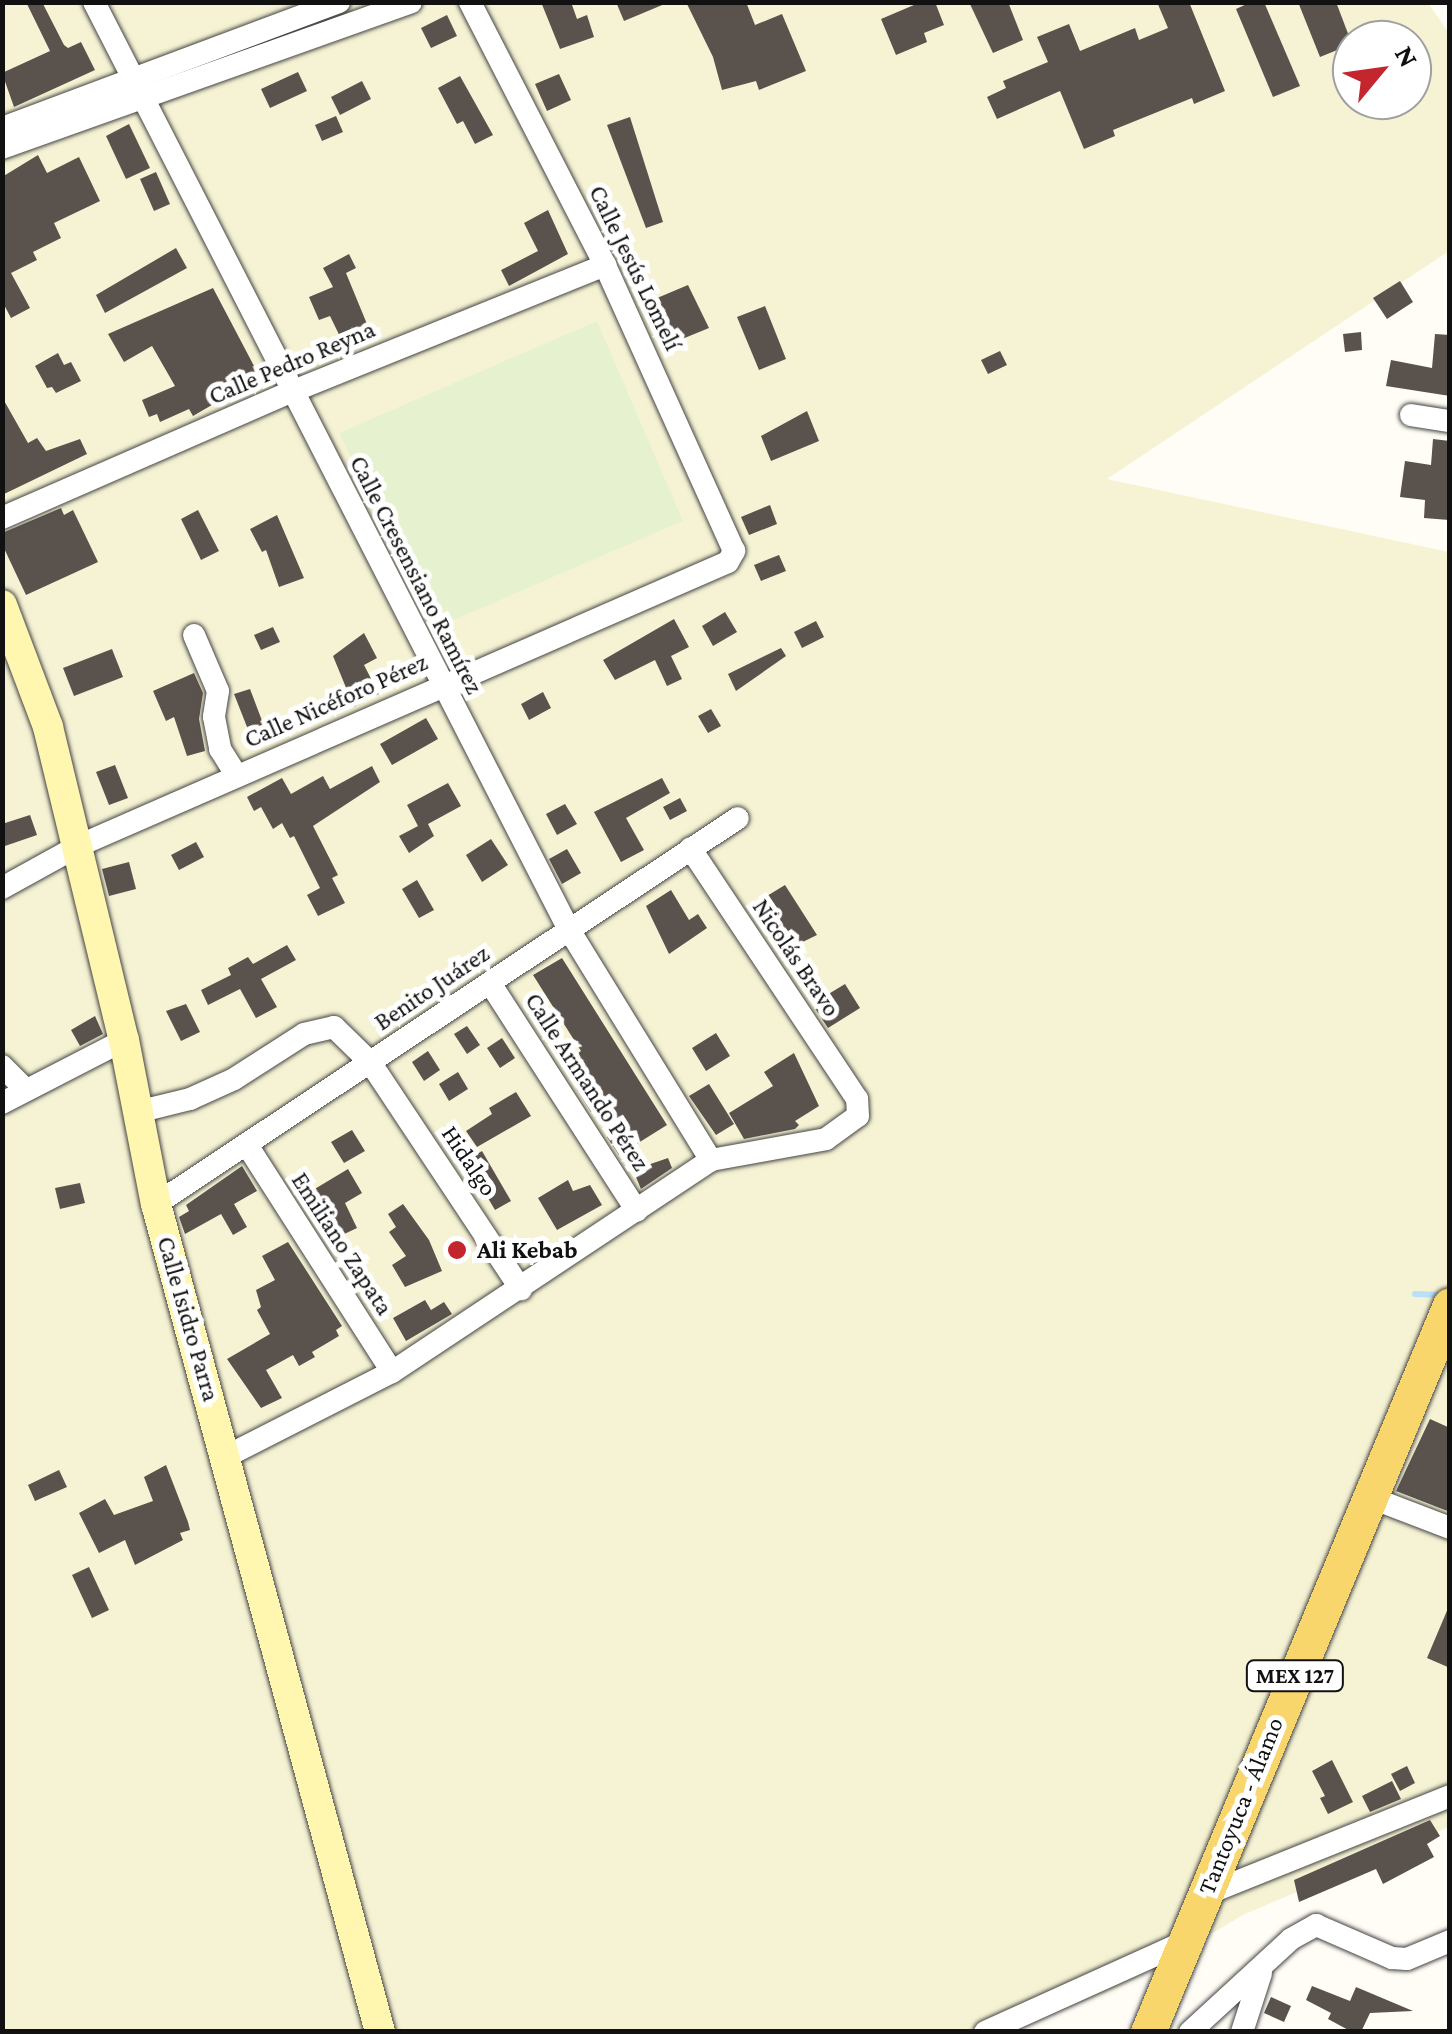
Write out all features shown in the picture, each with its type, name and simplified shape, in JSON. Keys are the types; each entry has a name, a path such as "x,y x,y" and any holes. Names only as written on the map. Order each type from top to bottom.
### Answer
{"main road":[{"name":"Tantoyuca - Álamo","path":"1148,2032 1446,1312"}],"street":[{"name":"Calle Cresensiano Ramírez","path":"94,2 568,928 711,1160"},
{"path":"2,148 339,2"},
{"path":"2,128 140,89 411,2"},
{"name":"Calle Jesús Lomelí","path":"470,2 606,265 732,540 734,551 728,562"},
{"name":"Calle Pedro Reyna","path":"2,518 291,392 606,265"},
{"path":"1411,416 1450,421"},
{"name":"Calle Nicéforo Pérez","path":"2,888 78,846 728,562"},
{"name":"Calle Isidro Parra","path":"2,605 48,727 124,1040 156,1204 380,2032"},
{"path":"194,635 218,691 214,717 220,749 236,776"},
{"name":"Benito Juárez","path":"156,1204 738,818"},
{"name":"Nicolás Bravo","path":"690,848 857,1099 858,1116 826,1139 711,1160"},
{"name":"Calle Armando Pérez","path":"490,983 637,1211"},
{"name":"Hidalgo","path":"137,1112 190,1099 234,1079 304,1034 334,1028 370,1062 521,1289"},
{"path":"2,1103 124,1040"},
{"path":"2,1066 25,1089"},
{"name":"Emiliano Zapata","path":"247,1146 392,1372"},
{"path":"227,1456 392,1372 711,1160"},
{"path":"1370,1497 1450,1528"},
{"path":"1204,1895 1450,1796"},
{"path":"1190,2032 1292,1939 1316,1924 1392,1958 1407,1960 1450,1941"},
{"path":"985,2032 1188,1940"},
{"path":"1242,2032 1262,1970"}],"shaded area":[{"path":"3,3 1428,3 1449,33 1449,251 1107,479 1449,552 1449,1827 1243,1915 1126,1984 1012,2031 3,2032"}],"green space":[{"path":"597,321 683,521 433,629 339,433"}],"building":[{"path":"26,2 42,2 64,45 68,48 81,42 95,70 14,107 2,73 50,51"},
{"path":"541,2 571,2 577,19 587,15 594,37 560,49"},
{"path":"616,2 667,2 667,3 624,21"},
{"path":"686,2 746,2 755,25 782,14 806,71 759,90 756,81 722,90 713,57"},
{"path":"921,2 935,2 944,25 924,33 927,42 896,55 881,19"},
{"path":"969,2 1008,2 1023,40 993,53"},
{"path":"1157,2 1189,2 1225,91 1194,104 1192,98 1113,130 1115,136 1084,149 1060,91 997,119 987,97 1006,88 1003,81 1048,62 1037,37 1069,24 1080,51 1135,28 1139,40 1168,28"},
{"path":"1251,2 1264,2 1300,86 1273,97 1236,9"},
{"path":"1298,2 1336,2 1343,20 1332,20 1332,52 1320,57"},
{"path":"447,15 457,36 431,48 421,28"},
{"path":"298,72 307,91 270,108 261,89"},
{"path":"559,74 571,100 547,111 535,84"},
{"path":"460,76 493,135 475,144 463,121 457,124 438,88"},
{"path":"362,81 371,99 340,115 331,97"},
{"path":"336,116 343,132 322,141 315,125"},
{"path":"630,117 663,222 646,228 607,125"},
{"path":"129,124 150,168 126,179 106,136"},
{"path":"38,155 47,173 79,157 100,201 54,223 61,238 33,252 37,260 11,273 30,308 11,318 2,301 2,177"},
{"path":"156,172 170,204 154,211 140,179"},
{"path":"548,210 568,254 509,286 501,270 538,251 524,223"},
{"path":"176,248 187,268 105,313 96,295"},
{"path":"349,254 356,268 346,273 374,341 348,353 330,316 319,320 309,297 333,287 323,268"},
{"path":"1400,281 1413,302 1387,319 1373,298"},
{"path":"688,285 709,328 665,346 650,301"},
{"path":"213,288 264,385 232,401 229,395 193,416 189,409 160,422 157,414 149,417 142,400 175,386 152,346 124,362 108,334"},
{"path":"765,306 786,359 759,370 737,317"},
{"path":"1361,332 1362,350 1345,352 1343,334"},
{"path":"1435,334 1450,335 1450,396 1386,386 1391,360 1432,368"},
{"path":"1000,351 1007,365 988,374 981,360"},
{"path":"58,353 64,365 71,362 81,381 56,393 52,387 47,388 35,366"},
{"path":"2,397 28,443 37,438 46,451 80,439 87,454 2,495"},
{"path":"807,411 819,441 771,461 761,436"},
{"path":"1433,439 1450,441 1449,520 1424,518 1425,500 1400,497 1405,461 1431,465"},
{"path":"770,505 777,524 749,535 741,517"},
{"path":"61,508 64,515 73,510 98,562 26,595 2,544 2,533"},
{"path":"198,510 219,551 201,560 181,519"},
{"path":"277,515 304,578 279,587 266,550 262,552 250,529"},
{"path":"779,555 786,571 761,581 754,565"},
{"path":"725,612 737,632 713,646 702,626"},
{"path":"674,619 689,647 671,656 682,679 667,686 655,660 615,680 603,660"},
{"path":"816,621 824,637 802,648 794,632"},
{"path":"273,627 280,642 261,650 254,635"},
{"path":"364,633 377,658 364,665 379,694 354,707 333,656"},
{"path":"781,648 786,656 736,691 728,674"},
{"path":"112,649 123,677 74,696 63,668"},
{"path":"194,673 203,693 199,719 205,751 187,756 174,717 166,721 153,691"},
{"path":"250,689 264,726 249,732 234,694"},
{"path":"543,692 551,708 529,720 521,704"},
{"path":"711,709 721,726 708,733 698,716"},
{"path":"426,718 438,739 392,765 380,744"},
{"path":"115,765 128,798 109,805 96,772"},
{"path":"372,766 380,782 313,826 338,875 332,878 345,903 318,916 307,895 320,888 294,836 290,838 282,823 273,829 261,807 254,811 247,797 282,778 291,794 323,776 330,789"},
{"path":"662,778 670,793 626,818 644,850 621,862 594,812"},
{"path":"448,783 461,806 428,824 434,836 409,853 399,836 418,826 407,805"},
{"path":"680,798 687,811 670,820 663,807"},
{"path":"565,804 577,824 557,835 546,814"},
{"path":"30,815 37,835 2,847 2,824"},
{"path":"491,839 508,865 482,882 466,855"},
{"path":"196,842 204,857 179,870 171,855"},
{"path":"567,849 581,873 562,884 549,859"},
{"path":"129,862 136,889 109,896 102,869"},
{"path":"417,880 434,910 419,918 402,889"},
{"path":"785,885 817,935 778,954 754,904"},
{"path":"671,890 689,920 698,914 707,928 669,954 646,906"},
{"path":"287,945 296,960 261,979 277,1007 256,1018 240,989 208,1005 201,990 231,975 228,968 248,957 253,964"},
{"path":"562,958 667,1125 619,1155 607,1137 614,1134 598,1108 591,1112 576,1088 590,1079 575,1055 581,1051 533,975"},
{"path":"845,984 860,1008 828,1028 812,1004"},
{"path":"186,1004 200,1032 181,1041 166,1011"},
{"path":"95,1016 103,1034 80,1046 71,1030"},
{"path":"467,1026 480,1045 467,1054 454,1034"},
{"path":"716,1033 730,1056 706,1071 692,1048"},
{"path":"502,1038 515,1058 500,1068 487,1048"},
{"path":"428,1051 440,1070 424,1081 412,1062"},
{"path":"794,1053 819,1106 795,1121 799,1125 795,1129 744,1139 729,1113 773,1086 764,1072"},
{"path":"458,1072 468,1089 449,1101 439,1084"},
{"path":"709,1084 734,1124 716,1135 689,1096"},
{"path":"516,1092 531,1116 477,1147 466,1131 492,1114 489,1108"},
{"path":"352,1130 365,1151 344,1163 331,1142"},
{"path":"482,1151 511,1201 495,1210 466,1161"},
{"path":"668,1158 672,1168 641,1189 633,1170"},
{"path":"242,1166 257,1191 234,1204 247,1227 233,1235 221,1214 185,1234 179,1217 189,1211 186,1205"},
{"path":"348,1169 362,1193 345,1203 357,1228 336,1238 313,1190"},
{"path":"568,1180 573,1191 590,1185 602,1205 557,1230 538,1198"},
{"path":"80,1183 85,1203 60,1209 55,1188"},
{"path":"403,1204 429,1240 442,1271 405,1287 392,1265 406,1256 389,1232 396,1227 388,1214"},
{"path":"288,1242 342,1326 336,1330 339,1336 312,1352 315,1357 299,1366 293,1355 266,1370 282,1398 261,1408 227,1359 270,1334 257,1310 261,1307 256,1290 275,1280 262,1256"},
{"path":"425,1300 431,1310 444,1302 452,1314 406,1341 393,1318"},
{"path":"1430,1419 1450,1428 1450,1512 1396,1491"},
{"path":"166,1465 190,1530 180,1533 183,1540 135,1565 125,1540 99,1553 79,1513 105,1499 114,1515 153,1501 144,1477"},
{"path":"59,1470 67,1487 35,1501 28,1485"},
{"path":"89,1567 109,1610 92,1618 72,1575"},
{"path":"1450,1606 1450,1668 1427,1658"},
{"path":"1332,1760 1353,1802 1328,1814 1320,1798 1325,1796 1312,1771"},
{"path":"1407,1766 1415,1783 1400,1791 1391,1774"},
{"path":"1392,1781 1401,1799 1370,1812 1362,1796"},
{"path":"1430,1820 1440,1836 1427,1844 1434,1857 1383,1884 1376,1869 1299,1902 1294,1880"},
{"path":"1312,1986 1350,2001 1356,1987 1413,2011 1370,2013 1361,2032 1352,2032 1328,2019 1331,2013 1306,2000"},
{"path":"1271,1997 1291,2006 1284,2022 1264,2013"}],"waterway":[{"path":"1415,1294 1444,1295"}],"place":[{"name":"Ali Kebab","path":"457,1250"}]}
